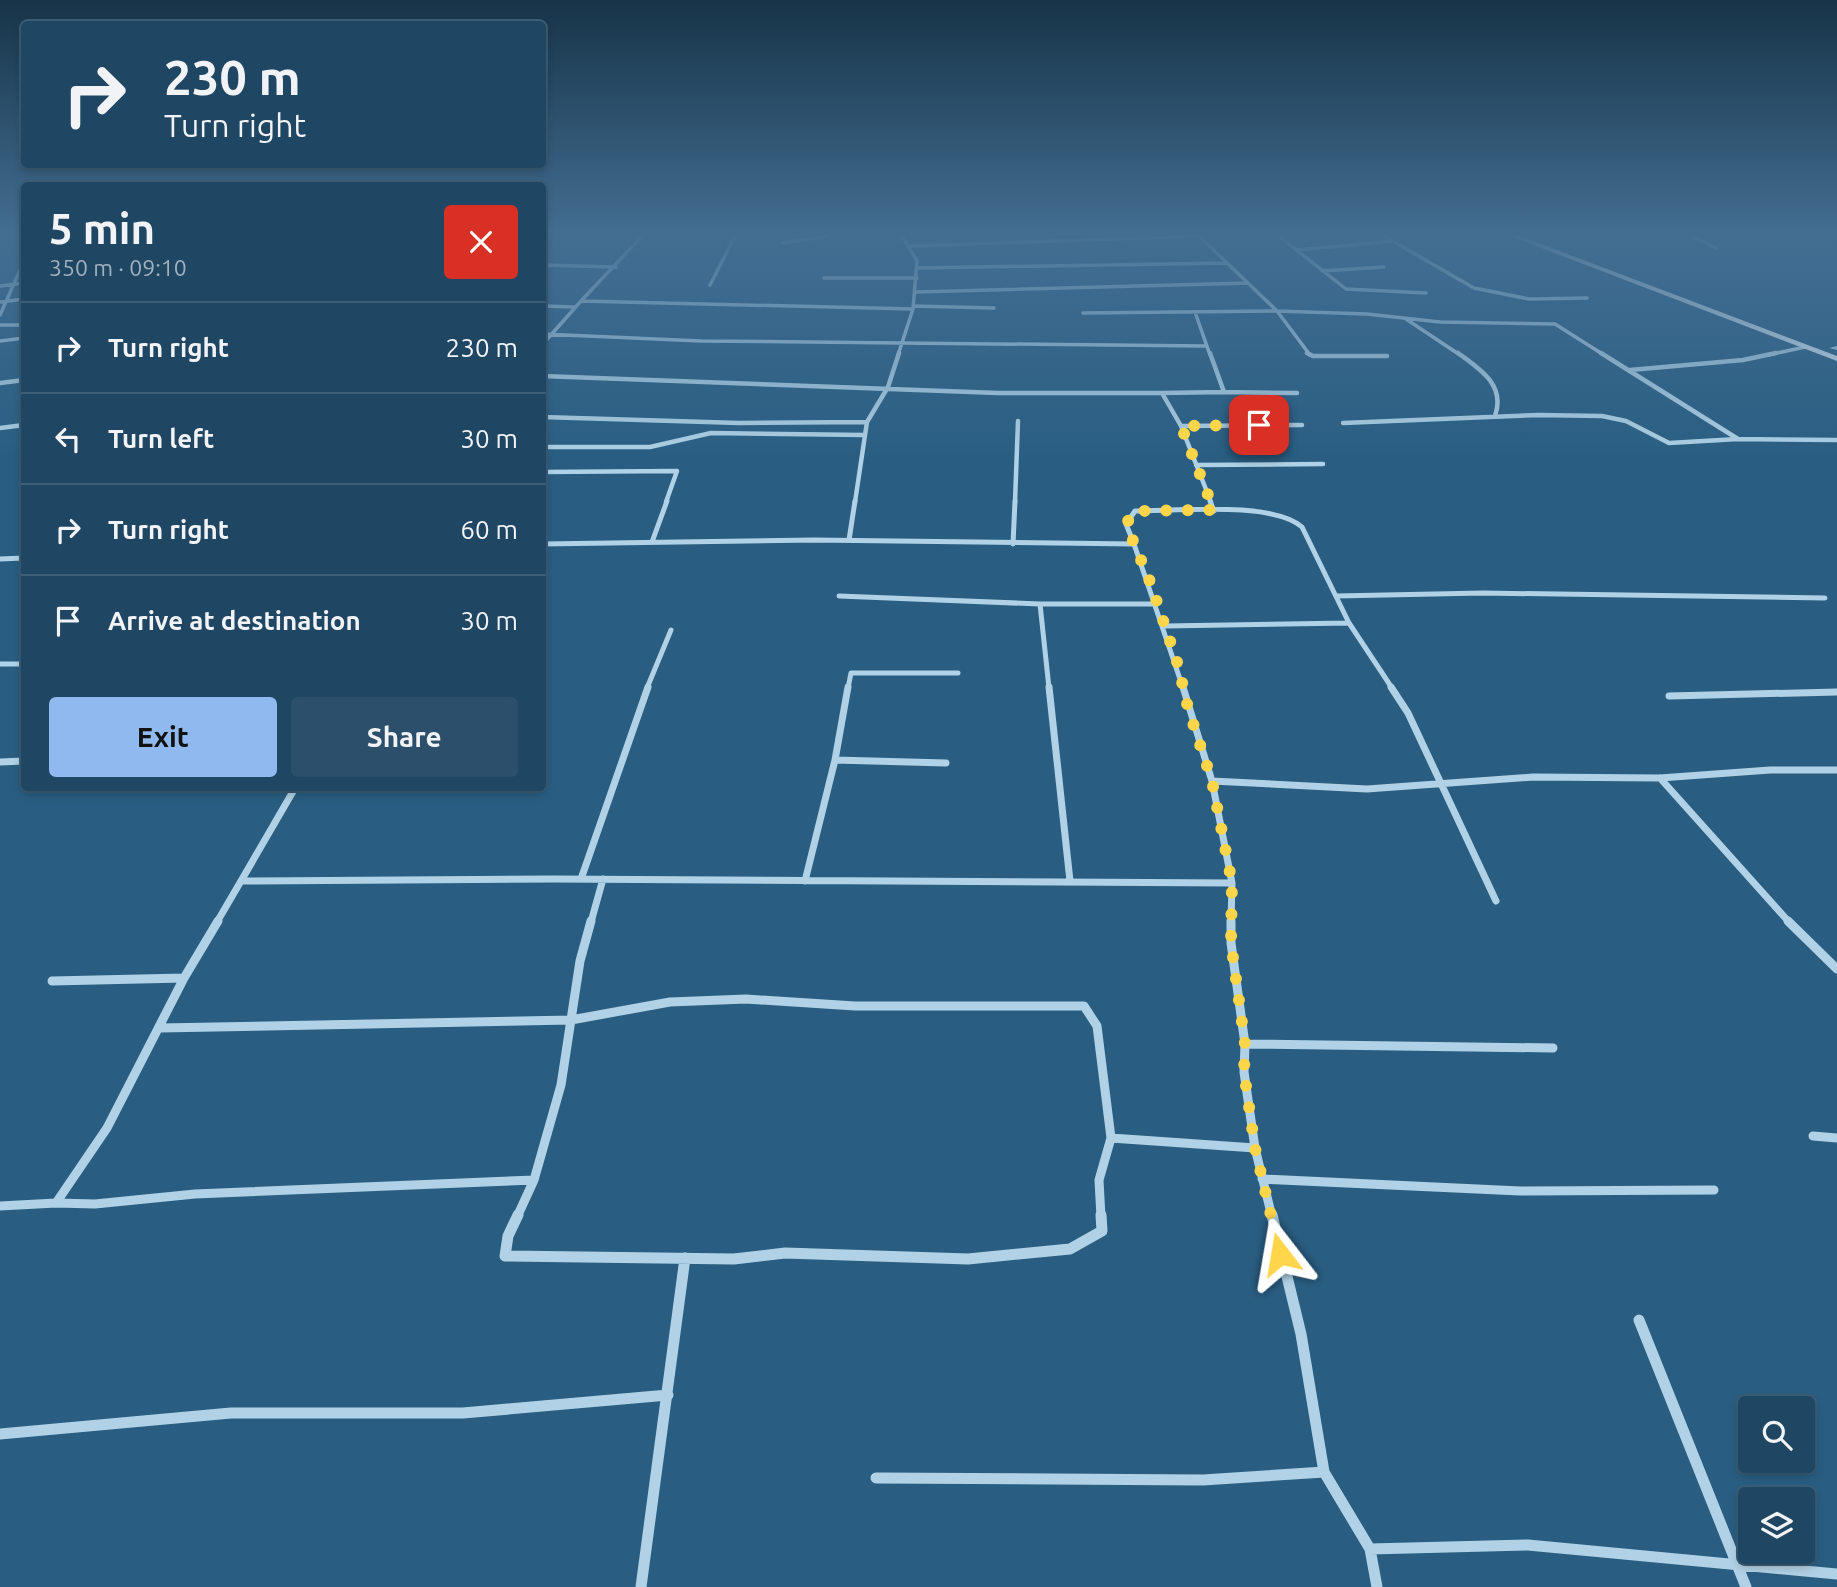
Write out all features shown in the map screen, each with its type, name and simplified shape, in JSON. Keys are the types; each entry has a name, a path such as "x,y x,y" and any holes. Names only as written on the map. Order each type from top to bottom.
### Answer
{"main road":[{"path":"1708,310 1837,359"},
{"path":"1731,310 1835,349"}],"street":[{"path":"546,341 573,310"},
{"path":"849,540 867,422 888,387 912,310"},
{"path":"1195,312 1224,392"},
{"path":"1277,312 1308,354 1387,356"},
{"path":"1083,313 1342,312 1440,322 1555,324 1738,439"},
{"path":"1405,318 1486,376 1497,390 1499,403 1495,416"},
{"path":"0,325 21,325"},
{"path":"546,334 701,341 1206,346"},
{"path":"0,341 21,338"},
{"path":"1630,370 1743,360 1805,347"},
{"path":"546,376 1051,394 1297,393"},
{"path":"0,383 21,380"},
{"path":"1163,393 1181,426 1214,510"},
{"path":"1343,422 1495,416 1611,417 1626,421 1669,443 1738,439 1837,440"},
{"path":"546,417 739,423 867,422"},
{"path":"1013,544 1018,421"},
{"path":"0,428 21,425"},
{"path":"1181,426 1302,425"},
{"path":"546,447 650,447 711,433 865,435"},
{"path":"1196,465 1323,464"},
{"path":"546,472 677,471 652,542"},
{"path":"1377,1587 1370,1549 1324,1472 1301,1334 1255,1148 1244,1072 1245,1044 1231,943 1232,883 1212,781 1151,584 1126,524 1135,511 1266,511 1292,518 1302,527 1349,623 1408,713 1496,901"},
{"path":"546,544 849,540 1134,544"},
{"path":"0,559 21,558"},
{"path":"1336,596 1483,593 1825,598"},
{"path":"839,596 1040,604 1155,604"},
{"path":"1040,604 1070,881"},
{"path":"1165,626 1349,623"},
{"path":"581,879 651,678 671,630"},
{"path":"0,664 21,664"},
{"path":"805,881 835,760 851,673 957,673"},
{"path":"1668,696 1837,692"},
{"path":"835,760 946,763"},
{"path":"0,762 21,761"},
{"path":"1212,781 1367,789 1533,778 1660,778 1770,770 1835,772"},
{"path":"1660,778 1717,846 1799,934 1837,969"},
{"path":"56,1203 107,1128 184,978 293,791"},
{"path":"241,881 603,879 1232,883"},
{"path":"160,1028 571,1020 670,1002 746,999 855,1006 1084,1006 1097,1026 1111,1138 1099,1180 1102,1231 1070,1249 968,1259 785,1253 734,1259 505,1256 508,1236 534,1180 561,1086 571,1020 580,961 603,879"},
{"path":"52,981 184,978"},
{"path":"1245,1044 1553,1048"},
{"path":"1814,1136 1837,1138"},
{"path":"1111,1138 1255,1148"},
{"path":"1262,1179 1520,1191 1714,1190"},
{"path":"0,1206 95,1204 195,1194 534,1180"},
{"path":"641,1587 685,1258"},
{"path":"1639,1320 1746,1587"},
{"path":"0,1434 231,1413 463,1413 668,1395"},
{"path":"876,1478 1203,1480 1324,1472"},
{"path":"1370,1549 1528,1545 1837,1574"}],"route":[{"path":"1259,425 1181,426 1214,510 1135,511 1126,524 1151,584 1212,781 1232,883 1231,943 1245,1044 1244,1072 1255,1148 1280,1254"}]}
